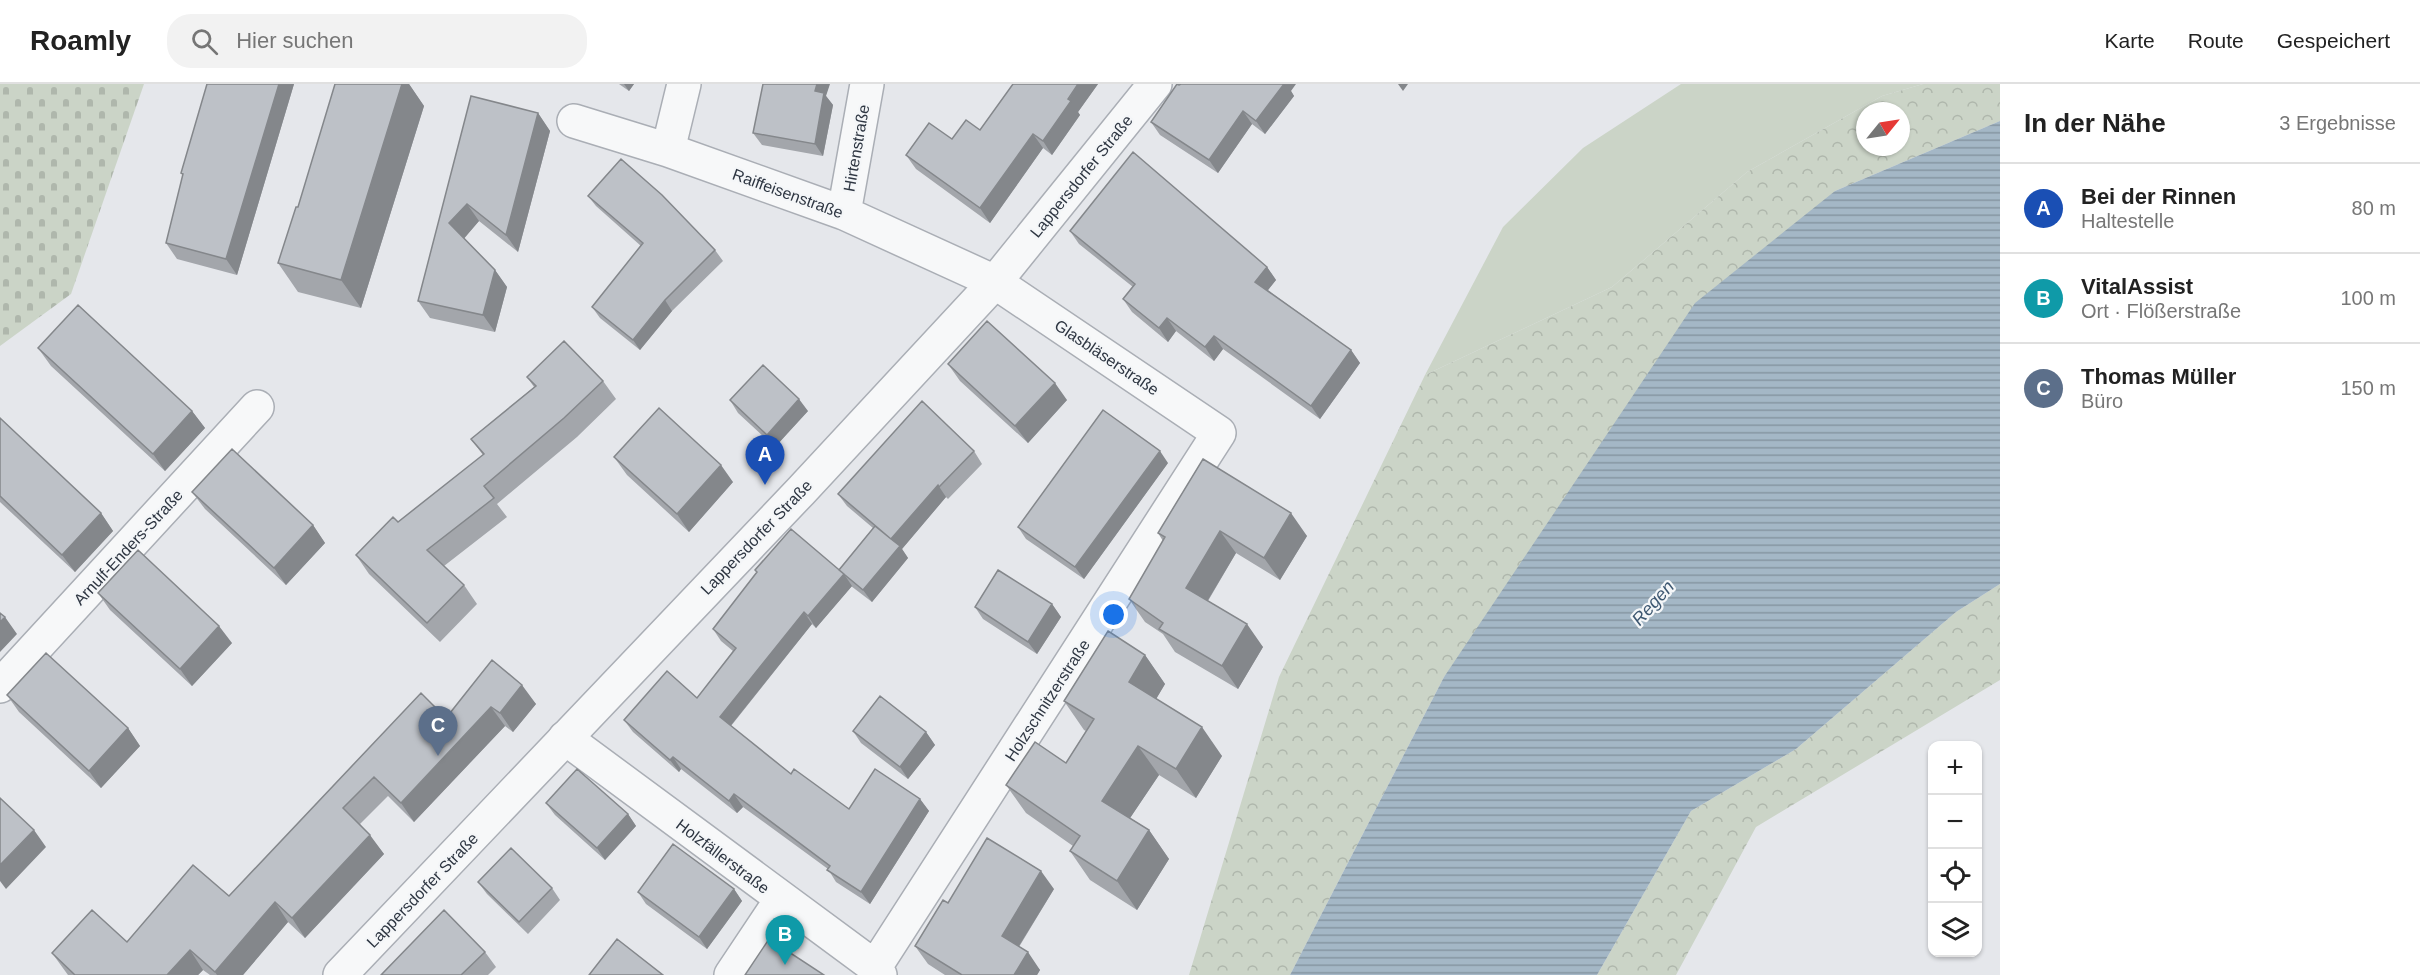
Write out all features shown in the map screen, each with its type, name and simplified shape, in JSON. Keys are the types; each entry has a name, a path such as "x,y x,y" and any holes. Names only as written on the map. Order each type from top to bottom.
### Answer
{"street":[{"path":"668,150 684,84"},
{"name":"Hirtenstraße","path":"844,213 867,84"},
{"name":"Lappersdorfer Straße","path":"340,975 801,491 995,282 1155,84"},
{"name":"Raiffeisenstraße","path":"574,121 668,150 844,213 995,282"},
{"name":"Glasbläserstraße","path":"995,282 1220,433"},
{"name":"Arnulf-Enders-Straße","path":"0,686 257,407"},
{"name":"Holzschnitzerstraße","path":"877,971 1220,433"},
{"name":"Holzfällerstraße","path":"565,738 877,971"},
{"path":"731,975 781,900"}],"green space":[{"path":"0,84 144,84 71,294 0,346"},
{"path":"1681,84 1923,84 1882,96 1871,102 1856,102 1856,111 1747,172 1612,287 1425,375 1503,227 1583,148"},
{"path":"1923,84 2000,84 2000,121 1835,191 1444,677 1290,975 1189,975 1279,677 1425,375 1612,287 1747,172 1856,111 1856,156 1910,156 1910,102 1871,102 1882,96"},
{"path":"2000,584 2000,680 1756,827 1676,975 1597,975 1691,811 1796,749 1956,612"}],"water":[{"name":"Regen","path":"2000,121 2000,584 1956,612 1796,749 1691,811 1597,975 1290,975 1444,677 1695,303 1835,191"}],"building":[{"path":"207,84 279,84 226,259 166,243 183,174 181,173"},
{"path":"335,84 402,84 341,280 278,263 296,207 298,207"},
{"path":"763,84 817,84 815,91 824,93 815,144 753,133"},
{"path":"1013,84 1078,84 1068,99 1071,101 1043,141 1033,134 980,208 906,155 929,123 952,139 966,120 980,130"},
{"path":"1177,84 1284,84 1256,121 1243,111 1209,160 1151,122"},
{"path":"471,96 538,113 506,235 467,204 449,223 495,270 483,315 418,301"},
{"path":"1133,152 1267,267 1255,282 1351,350 1311,406 1214,336 1205,347 1167,318 1159,328 1123,299 1135,284 1070,231"},
{"path":"621,159 662,195 715,250 665,300 633,340 592,307 643,243 588,196"},
{"path":"78,305 192,411 153,454 38,348"},
{"path":"987,321 1055,383 1015,426 948,364"},
{"path":"564,341 603,381 564,418 484,486 494,498 427,550 464,585 427,623 356,555 393,517 398,522 484,454 471,439 536,386 527,377"},
{"path":"763,365 799,399 767,435 730,400"},
{"path":"922,401 974,451 939,487 938,485 891,539 838,494"},
{"path":"659,408 721,465 677,514 614,457"},
{"path":"1103,410 1160,451 1075,567 1018,527"},
{"path":"0,418 101,513 62,555 0,496"},
{"path":"232,449 313,525 274,568 192,492"},
{"path":"1203,459 1291,513 1264,558 1220,531 1186,588 1247,624 1222,666 1159,629 1163,623 1129,599 1165,537 1158,533"},
{"path":"875,526 900,546 863,590 839,570"},
{"path":"791,529 844,574 808,616 804,612 720,717 791,774 794,769 849,809 875,769 920,799 861,892 827,870 830,866 734,794 729,801 673,757 670,760 624,720 667,671 697,698 736,648 713,629 757,572 755,570"},
{"path":"138,550 219,626 180,669 98,593"},
{"path":"998,570 1052,604 1028,642 975,607"},
{"path":"1108,631 1145,655 1129,682 1202,727 1176,769 1138,746 1102,801 1149,830 1117,881 1070,851 1080,836 1006,785 1035,742 1066,763 1094,719 1064,701"},
{"path":"46,653 128,728 89,771 7,695"},
{"path":"492,660 522,685 500,713 491,707 401,803 374,777 343,808 370,835 292,918 275,902 215,972 190,950 167,975 75,975 52,953 92,910 127,942 193,865 229,896 421,693 446,718"},
{"path":"880,696 926,732 900,767 853,731"},
{"path":"577,769 628,814 597,848 546,803"},
{"path":"0,798 34,830 0,865"},
{"path":"987,838 1041,871 1002,936 1028,952 1014,975 962,975 915,946 943,900 948,903"},
{"path":"673,844 734,889 699,937 638,892"},
{"path":"511,848 552,888 519,922 478,882"},
{"path":"444,910 485,952 461,975 381,975"},
{"path":"617,939 663,975 589,975"},
{"path":"769,939 824,975 745,975"}],"place":[{"name":"Bei der Rinnen","path":"765,485"},
{"name":"Thomas Müller","path":"438,756"},
{"name":"VitalAssist","path":"785,965"}]}
